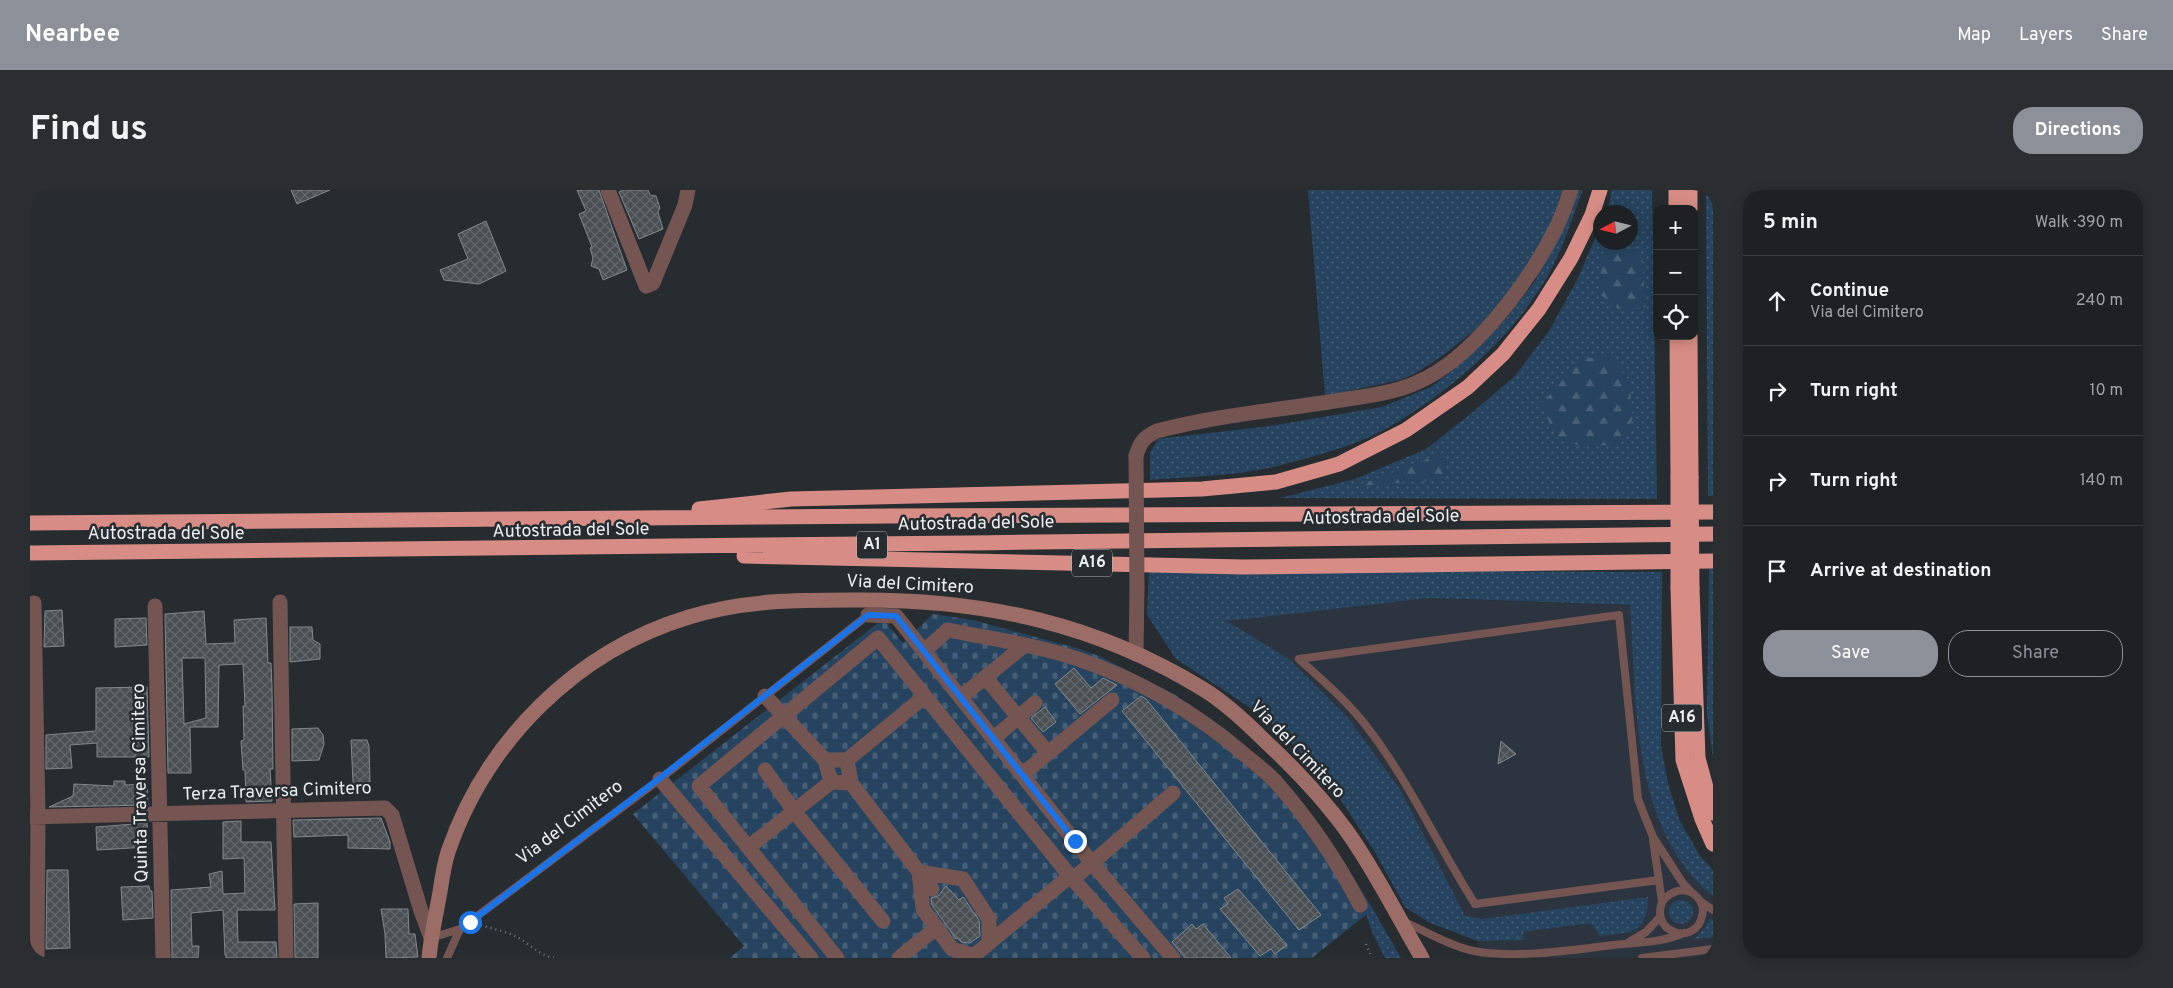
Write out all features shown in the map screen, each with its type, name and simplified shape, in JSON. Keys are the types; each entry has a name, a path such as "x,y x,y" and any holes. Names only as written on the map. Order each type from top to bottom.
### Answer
{"highway":[{"path":"604,518 791,499 1202,489 1276,482 1339,464 1406,430 1468,386 1503,354 1539,309 1571,258 1592,215 1600,190"},
{"path":"1676,190 1676,205"},
{"path":"1690,190 1690,205"},
{"path":"1677,340 1684,477 1685,588"},
{"path":"1684,477 1690,340"},
{"name":"Autostrada del Sole","path":"30,523 1713,512"},
{"name":"Autostrada del Sole","path":"30,553 470,551 1302,538 1713,534"},
{"name":"A16","path":"470,551 1243,567 1713,561"},
{"name":"A16","path":"1685,588 1698,758 1713,813"},
{"name":"A16","path":"1685,588 1683,760 1702,819 1713,844"}],"main road":[{"name":"Via del Cimitero","path":"429,958 446,856 461,817 485,772 510,738 544,701 579,671 614,649 650,631 689,616 730,607 779,600 888,600 985,608 1027,616 1070,628 1136,654 1204,690 1243,719 1309,784 1348,833 1422,958"}],"street":[{"path":"608,190 646,286 653,284 685,205 688,190"},
{"path":"1136,654 1136,456 1144,437 1157,431 1362,396 1409,385 1432,375 1449,363 1484,331 1509,302 1555,232 1571,190"},
{"path":"280,602 286,958"},
{"path":"34,603 34,816 37,958"},
{"name":"Quinta Traversa Cimitero","path":"155,606 163,958"},
{"path":"868,615 896,616 1092,862 1172,958"},
{"path":"924,651 948,630 1025,645 1077,658 1116,673 1164,696 1212,727 1273,778 1316,832 1338,864 1360,905"},
{"path":"837,958 699,786 878,638 1072,878 1143,958"},
{"path":"961,696 1025,645"},
{"path":"985,676 1048,753"},
{"path":"765,696 825,760 830,782"},
{"path":"825,760 847,760 924,697"},
{"path":"1022,774 1112,700"},
{"path":"994,738 1035,703"},
{"path":"847,760 851,784 932,889"},
{"path":"764,770 794,811 883,921"},
{"path":"660,778 812,958"},
{"path":"749,847 830,782 851,784"},
{"path":"919,872 923,909 952,949 981,953 1173,793"},
{"name":"Terza Traversa Cimitero","path":"34,816 385,808 392,815 431,938"},
{"path":"919,872 963,879 989,918 981,953"},
{"path":"899,958 936,928"}],"lane":[{"name":"Via del Cimitero","path":"431,938 460,929 470,922 660,778 868,615"},
{"path":"1659,880 1474,904 1452,869 1408,786 1363,722 1331,688 1299,659 1619,615 1638,799 1653,837 1682,882 1700,901 1713,910"},
{"path":"1625,944 1646,932 1660,916 1662,902 1653,837"},
{"path":"1662,902 1672,892 1678,890 1691,892"},
{"path":"1400,920 1464,948 1479,952 1526,956 1668,940 1697,927 1701,921 1703,908 1700,901"},
{"path":"1660,916 1666,928 1678,933 1684,933"},
{"path":"447,958 460,929"},
{"path":"1642,958 1713,950"},
{"path":"1470,958 1479,952"}],"path":[{"path":"470,922 516,937 538,952 554,958"},
{"path":"1366,944 1372,958"}],"shaded area":[{"path":"1430,598 1638,606 1659,824 1713,889 1713,958 1479,958 1478,941 1226,621"}],"green space":[{"path":"1308,190 1570,190 1544,250 1507,296 1476,329 1445,354 1416,373 1400,380 1325,396"},
{"path":"1576,190 1583,190 1565,239 1552,268 1537,293 1500,340 1431,400 1382,431 1347,446 1321,454 1252,471 1150,480 1150,453 1158,439 1270,426 1382,407 1431,387 1453,370 1502,323 1536,280"},
{"path":"1612,190 1652,190 1657,499 1280,498 1355,479 1426,449 1515,376 1549,331 1578,278 1593,243 1593,250 1638,250 1638,205 1609,205"},
{"path":"1706,190 1713,190 1713,496 1708,496"},
{"path":"1611,250 1633,250 1642,257 1645,307 1621,310 1601,295 1601,257"},
{"path":"1608,356 1629,380 1633,418 1625,437 1610,445 1580,446 1556,437 1541,404 1582,359"},
{"path":"1443,453 1447,472 1436,480 1357,486"},
{"path":"1709,569 1713,569 1713,758 1707,713"},
{"path":"1149,570 1662,572 1661,746 1668,783 1679,819 1700,856 1713,870 1713,896 1686,868 1666,836 1652,800 1643,762 1637,722 1630,605 1430,598 1227,621 1290,660 1349,719 1401,791 1465,916 1482,919 1648,897 1645,919 1641,925 1629,932 1600,936 1591,923 1523,932 1524,940 1478,941 1430,923 1405,907 1375,852 1327,779 1266,718 1176,659 1147,615"},
{"path":"933,614 973,620 1080,649 1099,656 1174,694 1228,731 1281,778 1330,840 1373,909 1312,958 730,958 744,946 633,814 883,619 903,643"},
{"path":"1681,900 1690,903 1693,912 1690,921 1681,924 1672,921 1669,912 1672,903"},
{"path":"1373,909 1401,958 1385,958 1372,932 1366,914"},
{"path":"1710,918 1713,920 1713,937 1694,939 1705,928"}],"building":[{"path":"291,190 330,190 297,204"},
{"path":"577,190 599,190 627,270 603,280 599,269 591,266 593,258 590,248 592,247 579,214 586,211"},
{"path":"623,190 648,190 650,195 656,196 663,229 639,239 619,192"},
{"path":"486,221 506,271 479,284 444,280 440,270 468,259 458,234"},
{"path":"62,610 64,646 44,647 45,611"},
{"path":"204,611 206,644 235,643 234,620 266,618 268,663 271,663 272,688 273,769 270,769 272,801 246,802 245,770 243,770 241,741 244,740 243,706 245,706 243,664 219,665 218,727 190,727 191,773 168,773 165,614","holes":["182,658 205,658 206,718 184,724"]},
{"path":"146,618 147,645 115,647 115,619"},
{"path":"290,627 312,627 313,640 320,644 320,659 290,662"},
{"path":"1074,668 1091,688 1103,678 1117,685 1080,714 1055,684"},
{"path":"147,687 149,757 97,757 97,743 70,745 72,768 46,769 46,735 96,731 96,688"},
{"path":"1141,696 1146,699 1321,915 1299,930 1122,711"},
{"path":"1045,707 1056,722 1043,732 1031,718"},
{"path":"318,728 323,735 324,744 319,760 292,761 292,729"},
{"path":"351,740 367,740 369,746 370,782 353,783"},
{"path":"1501,741 1516,754 1498,764"},
{"path":"114,781 125,781 125,785 147,784 148,805 49,807 73,796 74,784 114,786"},
{"path":"381,818 390,842 390,849 348,848 348,835 294,837 293,820"},
{"path":"241,821 241,842 271,842 275,910 237,910 238,942 276,942 277,958 226,958 223,910 191,913 192,946 199,946 198,958 172,958 171,890 211,887 209,874 222,871 223,894 245,893 244,858 223,859 223,822"},
{"path":"147,823 148,847 97,850 96,827"},
{"path":"47,870 68,870 70,948 46,949"},
{"path":"149,886 150,891 152,891 153,918 123,920 121,887"},
{"path":"946,886 959,900 963,897 979,920 980,936 970,943 961,942 958,938 956,939 932,905 931,898 938,896"},
{"path":"1238,889 1287,945 1275,954 1271,949 1260,956 1220,909 1228,904 1224,898"},
{"path":"318,903 318,958 295,958 294,904"},
{"path":"381,909 408,909 409,934 415,934 418,957 386,958"},
{"path":"1192,924 1196,929 1203,924 1231,958 1185,958 1172,942"}],"route":[{"path":"470,922 660,778 868,615 896,616 1075,841"}]}
